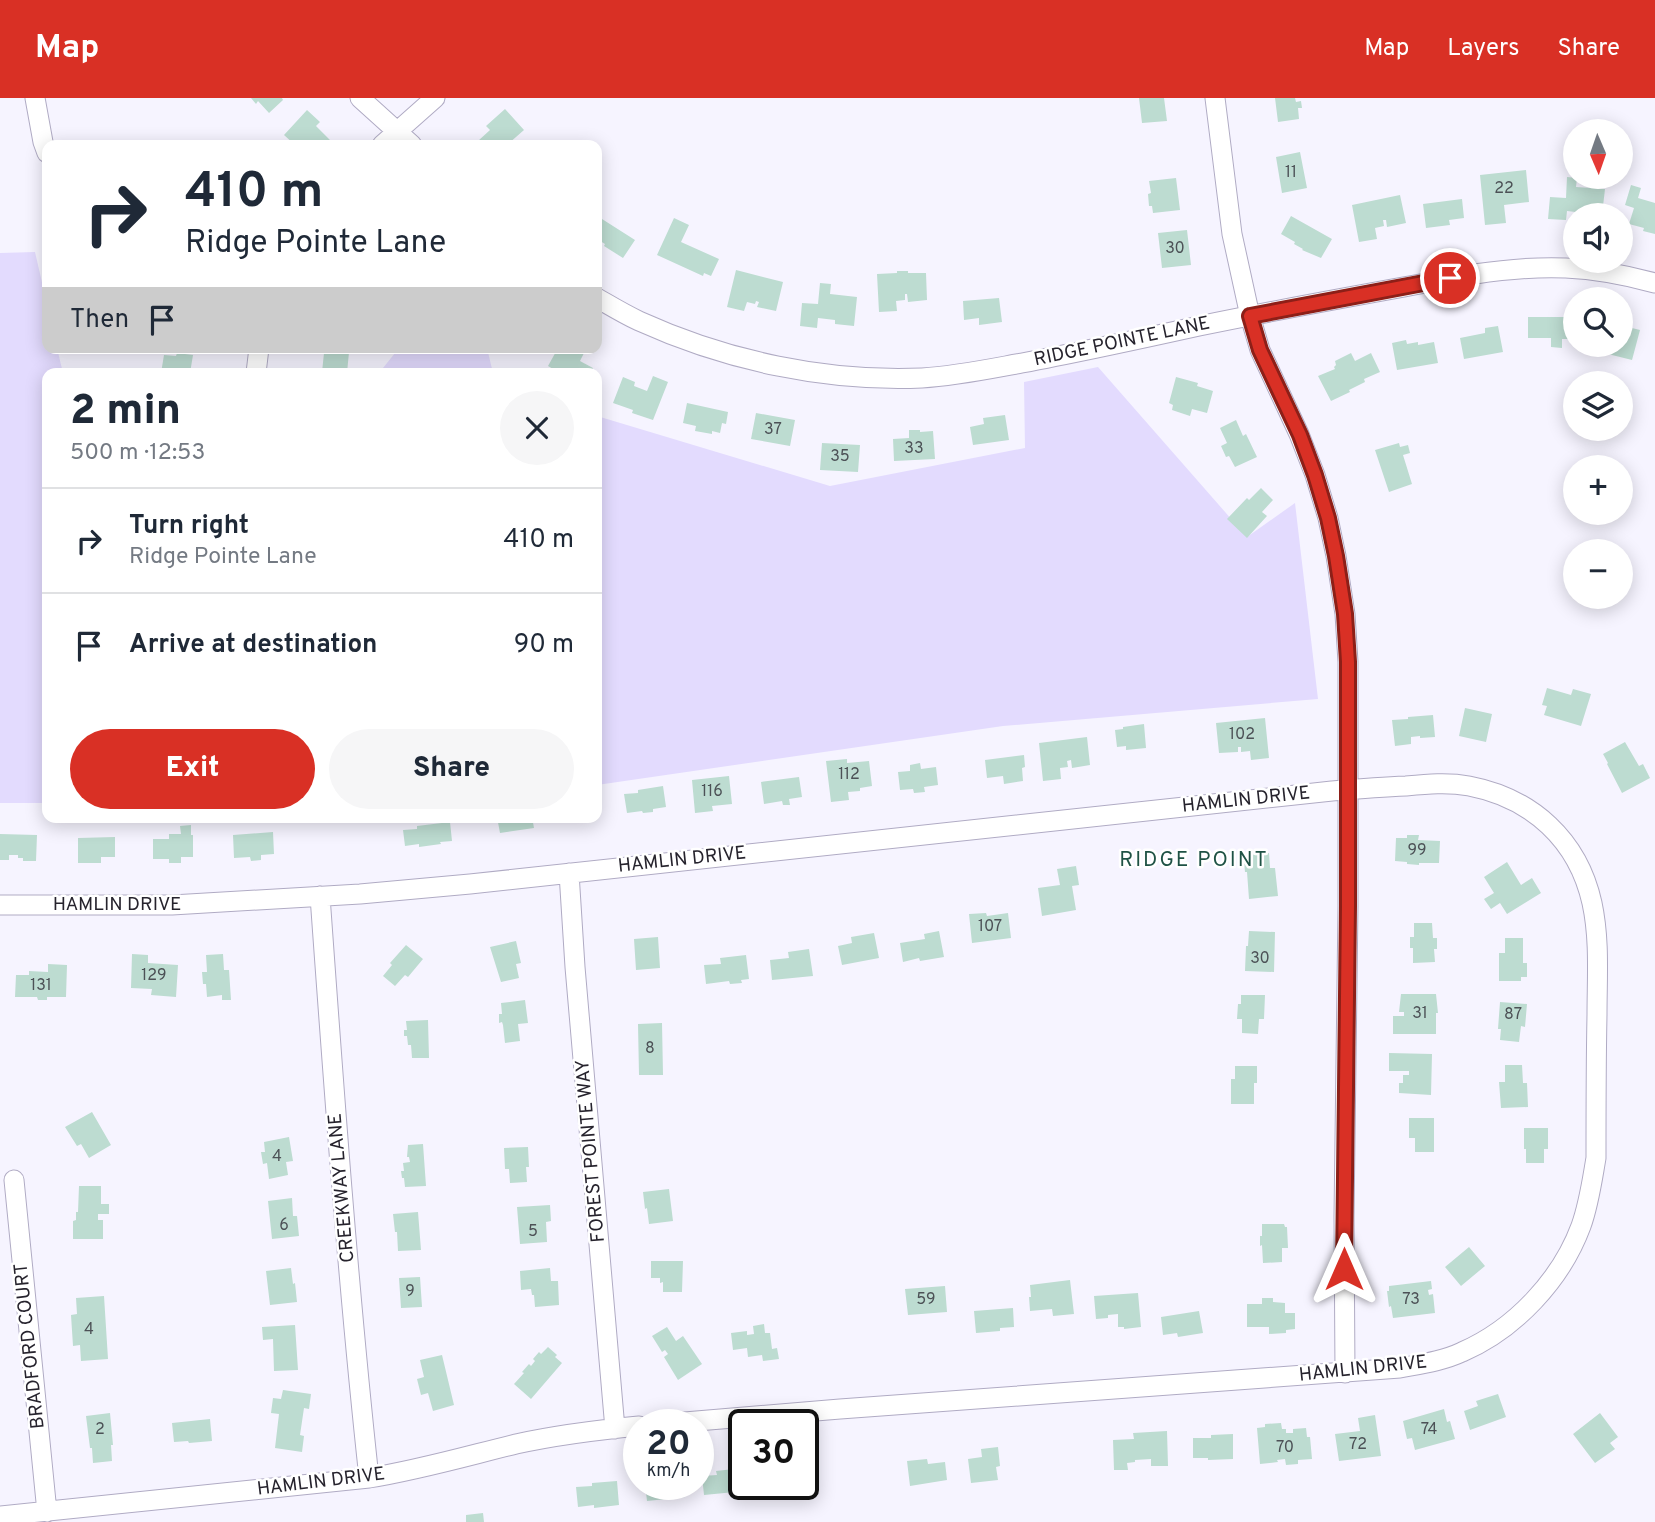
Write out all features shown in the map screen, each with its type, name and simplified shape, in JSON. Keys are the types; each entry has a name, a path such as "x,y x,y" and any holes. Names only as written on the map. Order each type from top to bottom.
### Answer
{"street":[{"path":"35,98 43,140"},
{"path":"360,98 389,138 435,98"},
{"path":"1215,98 1232,234 1250,316 1260,350 1300,435 1315,475 1328,518 1345,614 1348,662 1345,1373"},
{"name":"RIDGE POINTE LANE","path":"602,301 636,320 665,332 725,353 774,365 879,378 923,378 967,374 1250,316 1515,268 1551,266 1588,269 1655,283"},
{"name":"HAMLIN DRIVE","path":"0,905 173,905 470,884 1347,790 1444,783 1488,791 1511,800 1552,827 1564,841 1577,861 1586,883 1592,905 1597,946 1596,1158 1591,1193 1573,1244 1553,1279 1510,1323 1462,1352 1400,1368 714,1420"},
{"name":"FOREST POINTE WAY","path":"569,873 615,1429"},
{"name":"CREEKWAY LANE","path":"320,896 352,1311 369,1478"},
{"name":"BRADFORD COURT","path":"14,1180 47,1511"},
{"name":"HAMLIN DRIVE","path":"0,1516 369,1478 405,1472 516,1444 623,1428"}],"shaded area":[{"path":"35,252 42,282 42,354 58,354 62,368 42,368 42,803 0,803 0,253"},
{"path":"394,354 488,354 492,368 383,368"},
{"path":"1098,367 1247,537 1295,503 1318,699 1003,726 602,784 602,418 830,486 1025,448 1024,382"}],"building":[{"path":"251,98 283,100 269,113 258,101 256,104"},
{"path":"1139,98 1164,98 1167,121 1142,123"},
{"path":"1275,98 1295,98 1296,102 1301,101 1302,108 1298,108 1299,119 1278,122"},
{"path":"505,109 524,130 513,140 479,140 490,130 486,126"},
{"path":"307,110 320,122 316,126 330,140 290,140 284,135"},
{"path":"1300,152 1307,188 1282,193 1276,157"},
{"path":"1526,170 1529,202 1504,205 1506,223 1485,225 1480,175"},
{"path":"1176,178 1180,210 1153,213 1152,206 1149,206 1149,181"},
{"path":"1633,186 1641,188 1638,198 1655,203 1655,234 1633,225 1633,203 1626,203"},
{"path":"1566,189 1605,189 1603,203 1563,203 1563,220 1548,219 1550,197 1566,198"},
{"path":"1400,195 1406,223 1387,227 1386,220 1383,220 1384,226 1375,228 1377,239 1359,242 1352,205"},
{"path":"1462,199 1464,218 1449,220 1450,225 1426,228 1423,204"},
{"path":"1291,216 1332,239 1321,258 1302,250 1295,242 1281,234"},
{"path":"674,218 689,225 681,242 719,259 711,276 704,273 703,276 657,255"},
{"path":"602,219 635,240 623,258 604,246 602,242"},
{"path":"1187,230 1191,265 1162,268 1158,233"},
{"path":"736,270 783,282 776,311 757,307 759,302 756,301 755,304 747,302 744,311 727,307"},
{"path":"897,271 926,273 927,300 908,302 905,294 905,300 896,301 897,311 879,312 877,274"},
{"path":"820,283 831,284 830,294 857,297 854,326 835,324 835,320 818,318 817,328 800,326 802,303 818,304"},
{"path":"999,298 1002,322 979,325 979,318 964,320 963,301"},
{"path":"1528,317 1563,317 1562,348 1551,347 1551,338 1528,338"},
{"path":"1498,326 1503,352 1464,359 1460,338 1485,333 1485,328"},
{"path":"1633,328 1640,330 1633,356"},
{"path":"1406,340 1407,344 1418,342 1418,345 1434,342 1438,363 1397,370 1392,343"},
{"path":"1351,353 1355,361 1371,353 1380,372 1364,379 1365,382 1349,390 1350,392 1331,401 1318,376 1335,369 1335,361"},
{"path":"324,354 349,354 347,368 322,368"},
{"path":"555,354 584,354 580,361 593,368 551,368 548,366"},
{"path":"164,355 193,355 191,368 162,368"},
{"path":"653,376 668,382 653,420 613,403 623,377 635,382 634,386 647,391"},
{"path":"1176,377 1198,383 1197,386 1213,391 1207,413 1192,409 1190,416 1172,410 1173,405 1169,403"},
{"path":"687,403 728,412 726,424 722,423 720,433 695,431 696,426 683,423"},
{"path":"756,413 795,420 790,446 751,439"},
{"path":"1005,415 1009,440 973,445 970,427 984,424 983,418"},
{"path":"1236,420 1257,457 1235,467 1221,446 1227,443 1220,428"},
{"path":"909,430 933,431 935,459 894,461 893,439 909,438"},
{"path":"822,443 860,445 858,472 820,470"},
{"path":"1399,443 1400,447 1408,445 1410,453 1403,455 1412,484 1389,492 1375,450"},
{"path":"1261,488 1273,500 1262,512 1267,516 1247,538 1227,519"},
{"path":"1547,688 1571,695 1573,689 1591,694 1581,726 1544,715 1547,706 1542,705"},
{"path":"1465,708 1492,714 1486,742 1459,736"},
{"path":"1433,715 1435,737 1411,737 1411,744 1395,746 1392,720"},
{"path":"1265,718 1269,758 1251,760 1250,751 1241,752 1241,747 1238,747 1238,752 1219,753 1216,723"},
{"path":"1144,724 1146,748 1126,750 1126,746 1117,747 1115,730"},
{"path":"1087,737 1090,765 1072,768 1071,760 1067,761 1068,767 1060,768 1061,779 1043,781 1039,743"},
{"path":"1625,742 1639,766 1643,764 1650,778 1622,793 1603,754"},
{"path":"1024,755 1023,781 1004,784 1003,776 987,778 985,760"},
{"path":"847,759 847,763 869,761 872,786 848,792 849,800 831,802 826,761"},
{"path":"920,763 921,769 936,767 938,785 924,787 925,792 900,790 898,772 910,771 910,765"},
{"path":"729,776 732,804 712,806 713,811 695,813 692,780"},
{"path":"799,777 802,797 789,799 790,805 783,805 782,801 764,804 761,782"},
{"path":"663,786 666,807 653,809 653,812 627,813 624,794"},
{"path":"450,823 452,841 419,847 419,844 405,846 403,830 417,829 417,826"},
{"path":"498,823 533,823 534,828 500,833"},
{"path":"191,825 193,857 181,857 181,863 169,863 169,859 153,859 153,839 169,839 169,834 181,834 180,826"},
{"path":"273,832 274,854 261,855 261,860 251,861 250,857 234,858 233,835"},
{"path":"0,834 37,835 36,861 23,861 18,855 9,855 9,860 0,860"},
{"path":"1407,835 1419,835 1418,840 1440,841 1439,863 1419,865 1395,861 1396,838 1407,838"},
{"path":"115,837 115,857 101,857 101,863 78,863 78,838"},
{"path":"1269,853 1270,868 1275,868 1278,896 1249,899 1244,861 1248,861 1248,855"},
{"path":"1507,862 1521,885 1532,878 1541,893 1507,914 1500,903 1491,909 1484,899 1494,893 1484,877"},
{"path":"1076,866 1079,885 1072,886 1076,910 1042,916 1038,888 1060,885 1057,869"},
{"path":"986,913 987,916 1008,913 1011,938 972,943 969,914"},
{"path":"1414,923 1432,923 1433,938 1437,938 1435,962 1413,963 1410,937 1414,937"},
{"path":"939,931 944,957 903,962 900,943 925,939 924,934"},
{"path":"1249,931 1275,932 1274,972 1245,971"},
{"path":"874,933 879,958 842,965 838,946 852,943 851,937"},
{"path":"658,937 660,968 636,970 634,939"},
{"path":"1505,938 1523,938 1523,963 1527,963 1527,977 1521,977 1521,981 1499,981 1499,953 1505,953"},
{"path":"516,941 521,963 516,964 519,978 501,982 490,947"},
{"path":"406,945 423,959 408,977 405,975 395,986 383,976 392,965 390,963"},
{"path":"809,949 813,976 772,980 770,960 789,958 788,952"},
{"path":"132,954 148,955 148,963 178,965 176,997 151,995 152,989 131,988"},
{"path":"223,954 224,970 229,970 231,1000 222,1000 222,995 207,997 206,984 203,984 202,972 207,972 206,955"},
{"path":"746,955 749,979 741,980 742,983 730,984 729,981 706,984 704,965 721,964 720,958"},
{"path":"48,964 67,965 66,997 38,1000 37,997 15,997 16,975 29,975 29,971 48,972"},
{"path":"1401,994 1436,994 1436,1034 1393,1034 1393,1016 1404,1016 1404,1012 1399,1012"},
{"path":"1241,995 1265,995 1264,1019 1259,1019 1258,1034 1242,1033 1242,1019 1237,1019"},
{"path":"525,1000 528,1023 518,1024 520,1041 505,1043 503,1025 502,1022 499,1023 501,1003"},
{"path":"1500,1002 1527,1004 1525,1027 1521,1026 1519,1042 1500,1040"},
{"path":"428,1020 429,1058 412,1058 411,1045 408,1045 407,1036 404,1036 404,1030 407,1030 406,1021"},
{"path":"662,1023 663,1075 639,1075 638,1024"},
{"path":"1389,1053 1432,1054 1431,1095 1399,1093 1399,1083 1403,1083 1403,1075 1409,1075 1409,1071 1389,1071"},
{"path":"1505,1065 1522,1065 1523,1083 1527,1083 1528,1107 1501,1108 1499,1082 1505,1082"},
{"path":"1235,1066 1257,1066 1254,1104 1231,1104 1231,1079 1235,1079"},
{"path":"92,1112 111,1145 89,1158 81,1144 77,1146 65,1127"},
{"path":"1409,1118 1434,1118 1434,1152 1415,1152 1415,1138 1409,1138"},
{"path":"1524,1128 1548,1128 1548,1149 1544,1149 1544,1163 1526,1163"},
{"path":"289,1137 293,1161 286,1162 288,1175 269,1179 267,1163 263,1164 261,1152 265,1152 264,1142"},
{"path":"423,1144 426,1186 405,1187 401,1171 404,1171 403,1163 410,1162 407,1157 408,1145"},
{"path":"528,1147 527,1182 510,1183 509,1169 505,1169 504,1148"},
{"path":"79,1186 101,1186 101,1204 109,1204 109,1214 98,1214 98,1220 103,1220 103,1239 73,1239"},
{"path":"669,1189 673,1221 649,1224 643,1192"},
{"path":"292,1198 293,1216 297,1216 299,1236 272,1239 268,1201"},
{"path":"550,1205 551,1221 546,1222 547,1242 520,1244 517,1207"},
{"path":"418,1212 421,1250 398,1251 393,1214"},
{"path":"1262,1224 1284,1224 1287,1227 1288,1248 1282,1248 1282,1262 1263,1263 1262,1245 1260,1246"},
{"path":"1469,1247 1485,1266 1461,1286 1445,1267"},
{"path":"651,1261 683,1261 682,1292 663,1292 660,1278 651,1278"},
{"path":"291,1268 297,1302 270,1305 266,1271"},
{"path":"550,1268 551,1281 558,1281 559,1305 535,1307 531,1289 521,1290 520,1271"},
{"path":"420,1277 422,1307 401,1308 399,1278"},
{"path":"1070,1280 1074,1314 1053,1316 1052,1309 1030,1311 1030,1285"},
{"path":"1431,1281 1432,1289 1428,1290 1429,1295 1433,1294 1435,1313 1393,1318 1387,1291 1389,1286"},
{"path":"945,1286 947,1312 908,1315 905,1289"},
{"path":"1138,1293 1141,1327 1118,1327 1118,1314 1096,1319 1094,1296"},
{"path":"104,1296 108,1359 81,1361 80,1345 73,1346 71,1315 77,1314 76,1298"},
{"path":"1262,1298 1273,1298 1273,1302 1285,1303 1285,1313 1295,1313 1295,1329 1286,1330 1286,1333 1269,1334 1269,1327 1247,1327 1247,1304 1262,1304"},
{"path":"1013,1308 1014,1327 976,1333 974,1311"},
{"path":"1199,1311 1203,1333 1178,1337 1177,1333 1163,1335 1161,1317"},
{"path":"764,1324 765,1333 770,1333 772,1349 777,1348 779,1359 763,1361 762,1355 748,1357 747,1348 733,1350 731,1333 747,1331 747,1335 754,1334 753,1326"},
{"path":"295,1325 298,1370 274,1371 273,1339 263,1340 262,1327"},
{"path":"667,1327 676,1341 683,1336 702,1364 678,1380 664,1357 668,1354 665,1350 662,1352 652,1336"},
{"path":"548,1347 562,1363 531,1399 514,1384 529,1364 531,1366 535,1361 533,1359 539,1352 541,1354"},
{"path":"442,1355 454,1405 433,1411 428,1393 421,1395 417,1379 424,1377 420,1360"},
{"path":"283,1390 311,1394 309,1409 304,1408 300,1435 304,1436 302,1452 275,1448 279,1414 271,1413 273,1398 281,1399"},
{"path":"1498,1394 1506,1417 1470,1430 1464,1411 1478,1406 1476,1401"},
{"path":"1444,1409 1455,1439 1415,1450 1412,1438 1407,1439 1403,1421"},
{"path":"110,1413 112,1461 93,1463 86,1416"},
{"path":"1600,1413 1618,1437 1610,1443 1615,1449 1595,1463 1573,1434"},
{"path":"1375,1415 1381,1456 1339,1461 1335,1434 1360,1431 1358,1418"},
{"path":"210,1419 212,1441 174,1442 172,1423"},
{"path":"1281,1423 1286,1433 1293,1433 1293,1429 1306,1428 1307,1437 1310,1437 1312,1459 1298,1460 1298,1464 1286,1465 1285,1459 1260,1464 1257,1428 1265,1427 1265,1424"},
{"path":"1167,1431 1168,1466 1151,1466 1151,1459 1135,1460 1127,1463 1128,1470 1114,1470 1113,1440 1134,1439 1133,1433"},
{"path":"1233,1434 1233,1459 1193,1458 1193,1438"},
{"path":"998,1447 998,1480 971,1483 968,1459 982,1457 981,1449"},
{"path":"927,1459 928,1464 945,1462 947,1480 910,1486 907,1461"},
{"path":"728,1470 728,1493 714,1494 716,1471"},
{"path":"617,1481 619,1505 578,1507 576,1487"},
{"path":"483,1513 484,1522 466,1522 466,1515"}],"district":[{"name":"RIDGE POINT","path":"1194,860"}],"route":[{"path":"1344,1269 1348,906 1348,662 1345,614 1328,518 1315,475 1300,435 1260,350 1250,316 1450,278"}]}
